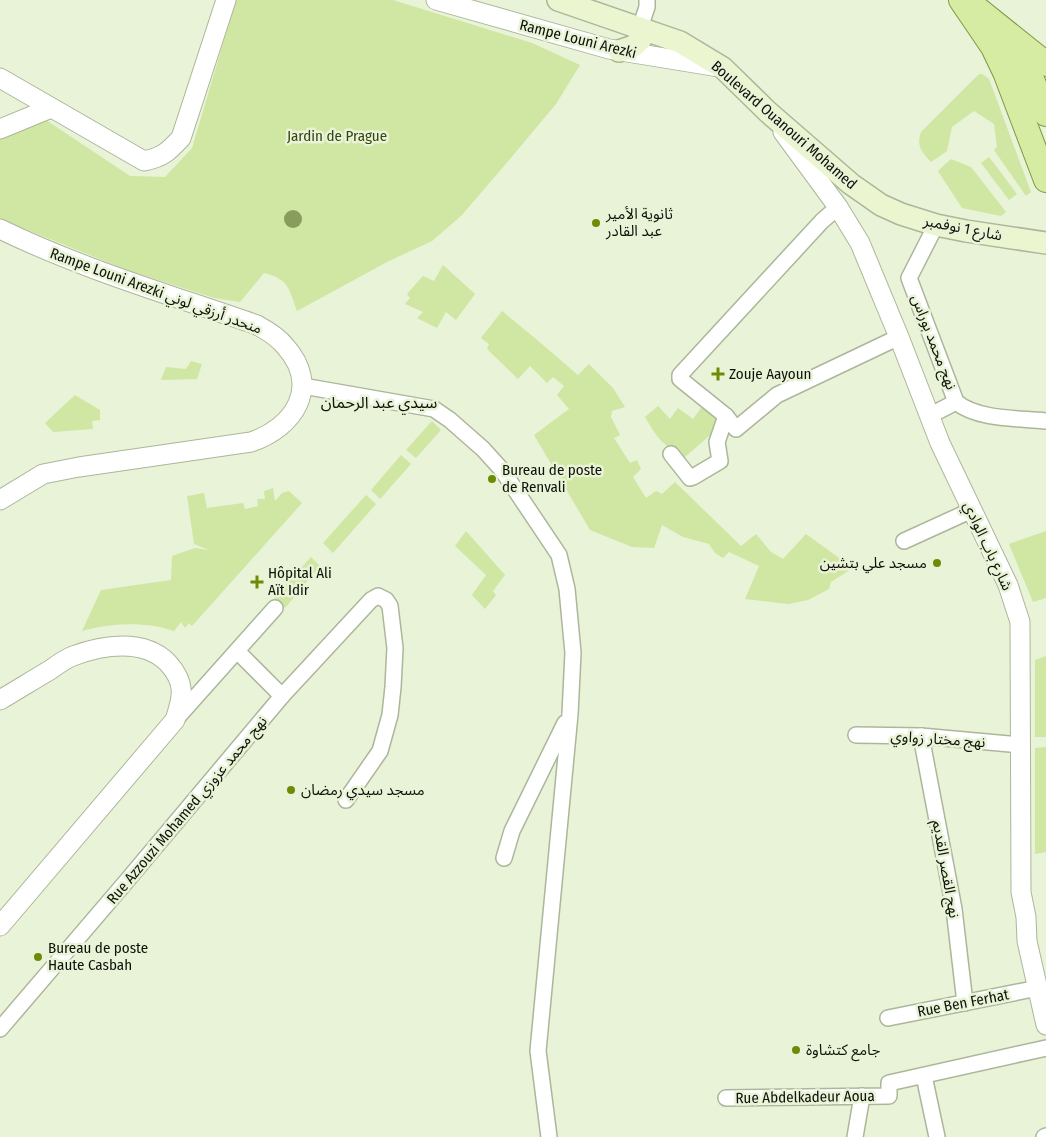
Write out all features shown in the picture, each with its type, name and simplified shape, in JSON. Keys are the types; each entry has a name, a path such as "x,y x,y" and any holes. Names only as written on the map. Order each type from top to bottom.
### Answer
{"main road":[{"name":"Boulevard Ouanouri Mohamed","path":"558,0 680,42 723,68 768,112 851,184 882,205"},
{"path":"961,0 989,40 1005,72 1046,180"},
{"path":"967,0 1046,64"},
{"path":"619,51 634,46 640,39 635,26"},
{"path":"1017,40 1046,114"},
{"name":"شارع 1 نوفمبر","path":"882,205 936,225 1046,243"}],"street":[{"path":"0,78 144,160 158,158 168,152 181,138 226,0"},
{"name":"Rampe Louni Arezki","path":"436,0 619,51 723,68"},
{"path":"635,26 647,7 647,0"},
{"path":"0,129 51,108"},
{"name":"شارع باب الوادي","path":"768,112 838,207 860,242 942,449 1008,585 1020,622 1021,892 1026,918 1027,941 1046,1025"},
{"path":"838,207 822,221 680,375 680,378 726,416 736,429 777,395 899,337"},
{"name":"نهج محمد بوراس","path":"936,225 909,278 956,402 976,413 1046,421"},
{"name":"Rampe Louni Arezki منحدر أرزقي لوني","path":"0,229 80,264 257,325 272,334 289,351 299,370 303,386"},
{"path":"0,500 43,474 251,442 268,436 283,424 294,410 302,394 303,386 434,409 450,420 483,449 502,470 559,555 567,589 571,627 573,658 570,714 538,1051 549,1137"},
{"path":"929,416 956,402"},
{"path":"671,454 690,478 718,463 720,461 717,442 726,416"},
{"path":"904,541 972,510"},
{"name":"Rue Azzouzi Mohamed نهج محمد عزوزي","path":"0,1029 119,891 282,696 371,600 378,596 386,600 390,606 395,648 390,715 380,752 346,800"},
{"path":"0,926 175,720 275,608"},
{"path":"0,700 71,657 98,649 119,646 134,647 162,658 179,679 182,691 175,720"},
{"path":"237,651 282,696"},
{"path":"504,858 512,831 570,714"},
{"name":"نهج مختار زواوي","path":"856,735 921,736 1021,745"},
{"name":"نهج القصر القديم","path":"921,736 954,909 965,1003"},
{"name":"Rue Ben Ferhat","path":"888,1018 1038,988"},
{"name":"Rue Abdelkadeur Aoua","path":"726,1098 889,1096 889,1083 1046,1048"},
{"path":"924,1076 937,1137"},
{"path":"855,1137 862,1096"}],"green space":[{"name":"Jardin de Prague","path":"236,0 393,0 532,43 580,65 556,104 461,216 432,241 387,262 297,311 287,286 279,278 272,275 264,273 240,302 214,298 127,270 0,219 0,139 46,120 130,176 165,177 192,148"},
{"path":"979,74 989,79 1031,192 1026,196 994,150 997,147 994,124 974,111 952,127 947,151 931,162 921,148 919,141 921,132"},
{"path":"989,157 1017,194 1009,200 981,163"},
{"path":"951,159 971,167 1006,212 1001,216 962,208 938,171"},
{"path":"443,265 475,294 456,320 446,312 437,328 417,318 423,312 405,304 410,298 407,294 423,276 434,281"},
{"path":"502,311 578,375 589,364 613,388 625,407 612,411 611,417 620,435 614,438 630,463 637,460 641,469 633,477 646,498 656,491 662,494 675,482 741,546 756,534 771,552 783,559 806,534 853,568 831,582 829,589 808,600 788,604 745,599 759,566 729,552 723,558 715,553 709,544 683,537 662,525 654,548 632,547 590,530 534,435 569,409 557,395 564,386 553,377 547,383 530,366 518,379 487,349 489,344 481,338"},
{"path":"191,361 202,364 197,379 161,380 166,367 186,369"},
{"path":"75,395 100,410 100,420 92,421 93,429 53,432 45,423"},
{"path":"704,404 714,411 716,424 711,432 711,437 709,436 685,457 661,441 645,417 658,406 670,419 678,408 693,419"},
{"path":"432,421 441,430 416,458 406,450"},
{"path":"401,455 411,464 380,499 371,490"},
{"path":"273,488 275,501 282,493 289,491 302,503 192,626 189,623 185,628 181,622 174,631 140,624 128,624 104,626 82,631 101,590 171,580 172,556 195,548 209,550 194,544 187,496 204,493 207,508 243,503 245,509 258,506 257,499 265,499 264,491"},
{"path":"366,495 376,504 333,553 323,543"},
{"path":"466,531 505,575 493,591 496,595 485,609 472,595 486,575 455,546"},
{"path":"1046,531 1046,598 1033,602 1009,544"},
{"path":"311,557 320,566 285,608 274,598"},
{"path":"1046,656 1046,737 1035,737 1035,660"},
{"path":"1046,747 1046,852 1035,854 1035,748"}],"shaded area":[{"path":"293,210 299,213 302,219 299,225 293,228 287,225 284,219 287,213"}],"place":[{"name":"ثانوية الأمير عبد القادر","path":"596,223"},
{"name":"Zouje Aayoun","path":"718,374"},
{"name":"Bureau de poste de Renvali","path":"492,479"},
{"name":"مسجد علي بتشين","path":"937,563"},
{"name":"Hôpital Ali Aït Idir","path":"257,582"},
{"name":"مسجد سيدي رمضان","path":"291,790"},
{"name":"Bureau de poste Haute Casbah","path":"38,957"},
{"name":"جامع كتشاوة","path":"796,1050"}],"district":[{"name":"سيدي عبد الرحمان","path":"379,402"}]}
